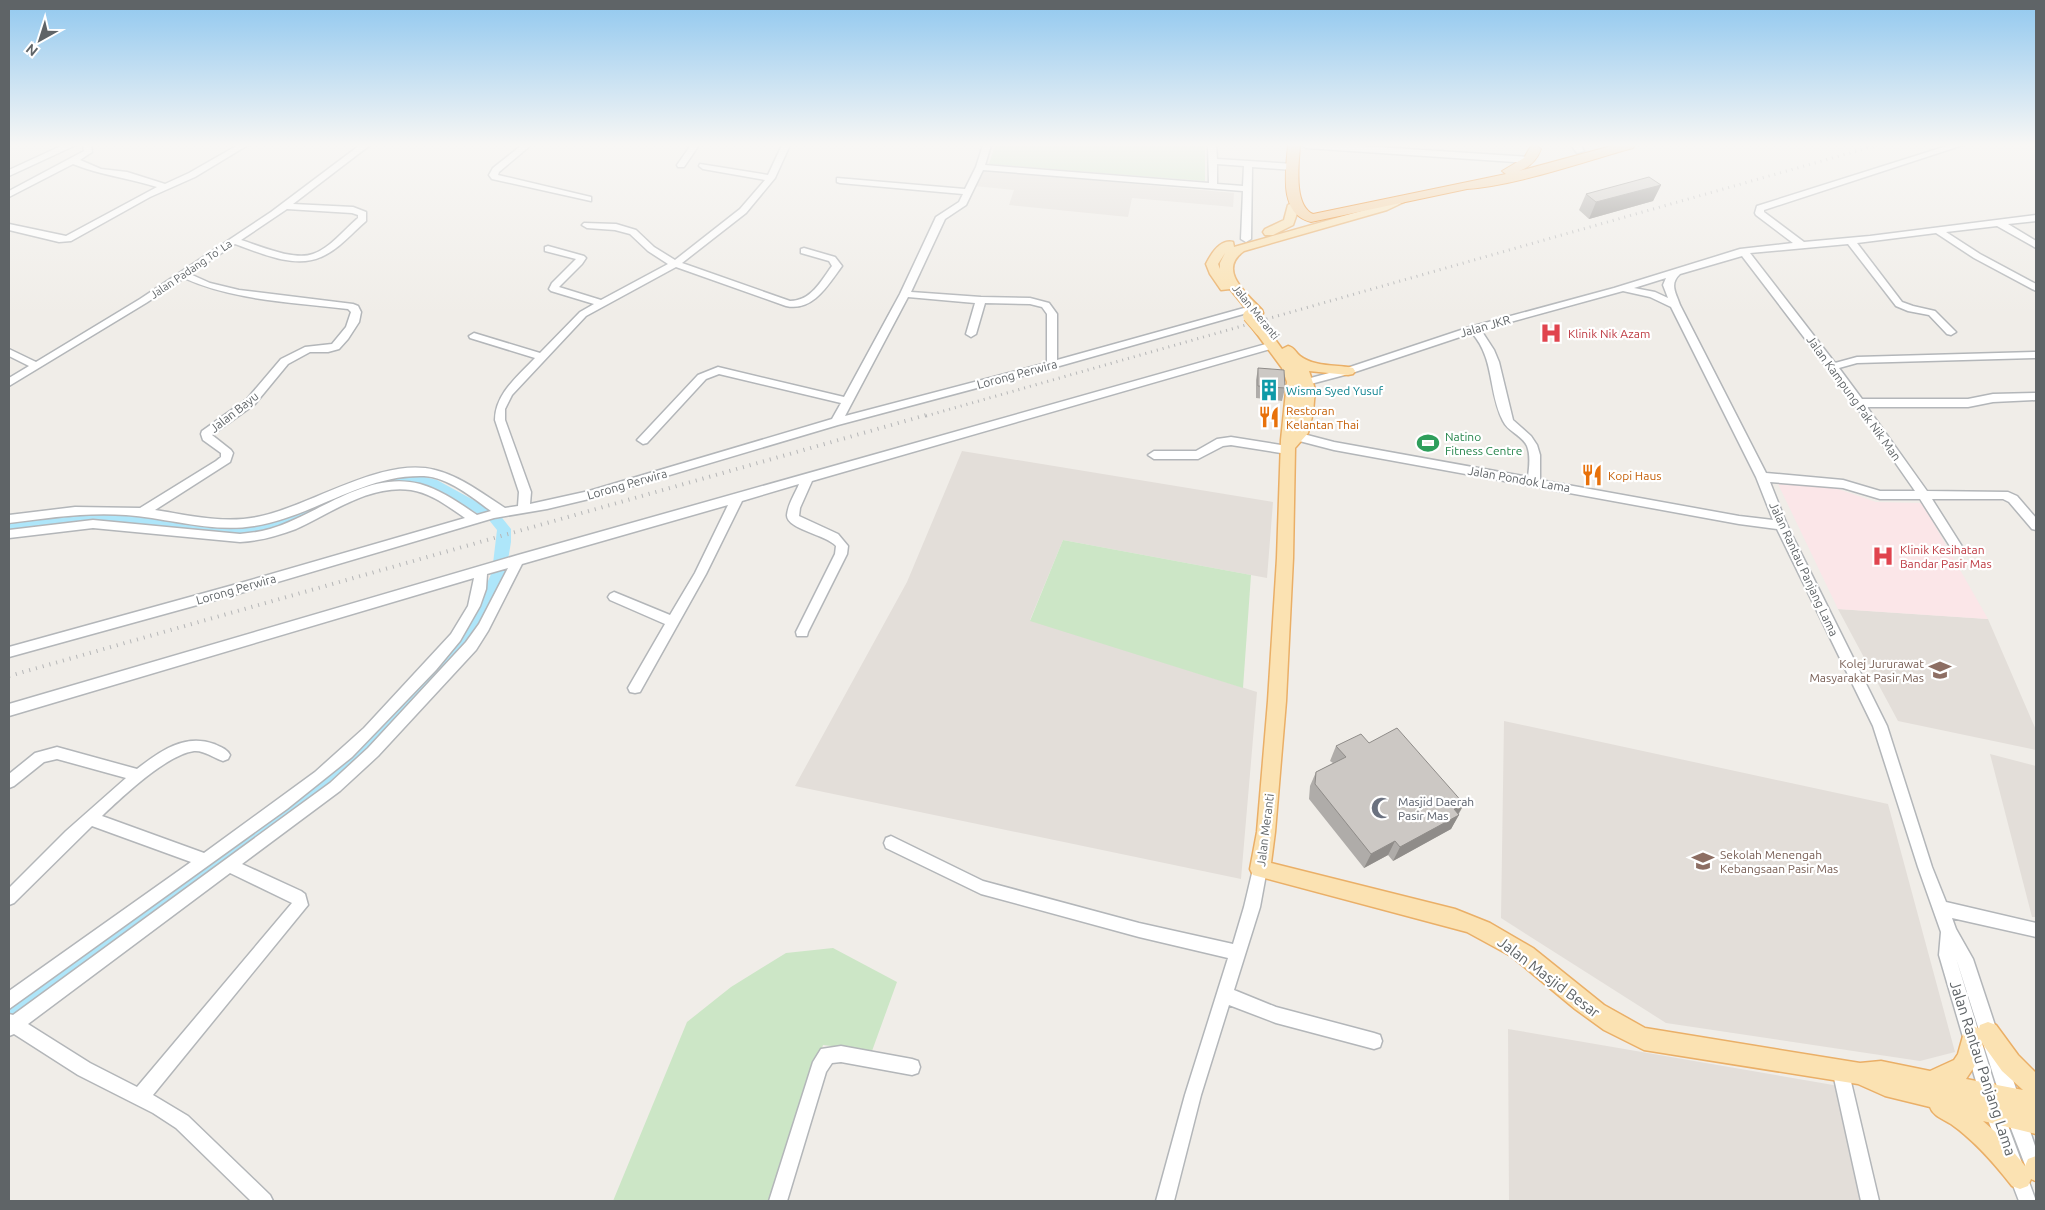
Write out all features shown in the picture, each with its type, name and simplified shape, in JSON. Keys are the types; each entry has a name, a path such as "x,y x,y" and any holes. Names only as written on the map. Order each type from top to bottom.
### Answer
{"highway":[{"path":"1294,201 1294,205 1302,215 1331,222"},
{"path":"1316,218 1388,201"}],"main road":[{"path":"1218,264 1229,254 1240,248 1383,208 1397,201"},
{"path":"1218,264 1218,253 1223,249 1289,222 1294,205"},
{"name":"Jalan Meranti","path":"1218,264 1226,272 1250,313 1301,367 1300,382 1306,413 1290,442 1277,701 1266,832 1260,870"},
{"name":"Jalan Meranti","path":"1265,328 1273,345 1300,382"},
{"path":"1295,359 1314,368 1348,371"},
{"name":"Jalan Masjid Besar","path":"1260,870 1455,918 1476,926 1524,954 1608,1020 1626,1032 1644,1039 1850,1071 1884,1085 1926,1087"},
{"path":"1926,1087 1939,1076 1958,1072 1981,1035 2036,1088"},
{"path":"1926,1087 2009,1109 2036,1104"},
{"path":"1926,1087 1957,1114 2032,1172"}],"street":[{"path":"9,227 59,239 68,239 139,201"},
{"name":"Jalan Padang To' La","path":"9,383 143,302 291,201"},
{"path":"524,507 525,492 500,420 500,409 508,393 583,314 675,264 743,211 751,201"},
{"path":"836,422 905,294 941,217 960,206 963,201"},
{"path":"1246,201 1246,239"},
{"path":"1781,201 1760,208 1759,213 1801,244"},
{"path":"233,240 276,254 310,258 323,252 363,218 363,214 353,210 285,206"},
{"name":"Jalan JKR","path":"1300,382 1348,371 1474,329 1617,290 1744,251 1938,231 2036,218"},
{"path":"1999,223 2036,245"},
{"path":"587,225 616,227 633,232 651,249 675,264 777,300 798,305 813,297 837,266 832,259 804,251"},
{"path":"1938,231 1977,256 2036,288"},
{"path":"1851,240 1899,304 1911,310 1932,313 1951,332"},
{"path":"548,249 580,258 579,262 555,285 554,289 601,303"},
{"name":"Jalan Kampung Pak Nik Man","path":"1744,251 1860,403 1924,494 1957,548"},
{"name":"Jalan Rantau Panjang Lama","path":"1678,271 1669,280 1668,285 1675,305 1762,477 1781,525 1880,726 1925,867 1942,908 1948,932 1965,959 1981,1035 2032,1172 2028,1201"},
{"name":"Jalan Bayu","path":"142,512 220,464 226,458 227,453 207,437 206,434 209,430 257,396 272,372 291,358 308,350 328,349 336,346 356,318 358,312 350,306 223,290 183,274"},
{"path":"1617,290 1642,291 1663,298 1675,305"},
{"path":"905,294 981,300 1030,301 1046,305 1052,314 1052,365"},
{"path":"971,334 981,300"},
{"name":"Lorong Perwira","path":"9,652 238,589 477,518 588,495 836,422 1250,313"},
{"path":"1474,329 1484,341 1492,358 1508,421 1513,428 1528,440 1533,448 1534,481"},
{"path":"474,336 542,357"},
{"path":"9,710 484,570 1273,345"},
{"path":"9,352 36,366"},
{"path":"1832,367 1857,360 2036,356"},
{"path":"643,440 702,378 718,370 847,401"},
{"path":"1860,403 1968,403 1993,398 2036,396"},
{"name":"Jalan Pondok Lama","path":"1154,455 1202,454 1221,442 1231,441 1328,445 1534,481 1739,520 1781,525"},
{"path":"9,518 86,509 142,512 214,522 253,522 290,512 349,486 384,475 427,472 465,489 498,513"},
{"path":"802,632 841,554 842,546 837,538 804,526 793,518 792,512 802,494 807,477"},
{"path":"1762,477 1843,484 1880,496 1924,494 2008,496 2013,499 2036,526"},
{"path":"9,534 93,524 240,538 256,537 278,531 355,498 394,485 408,485 433,493 477,518"},
{"path":"635,688 730,517 738,497"},
{"path":"264,1201 182,1122 140,1097 84,1069 10,1024 230,866 335,787 380,745 471,646 484,627 513,562"},
{"path":"9,1001 322,774 356,745 451,642 466,620 478,596 484,570"},
{"path":"614,597 673,622"},
{"path":"9,898 137,775 162,758 179,749 193,745 207,747 223,754"},
{"path":"9,782 40,757 57,753 137,775"},
{"path":"91,818 205,860"},
{"path":"891,843 981,887 1130,928 1237,953"},
{"path":"140,1097 300,905 300,899 296,896 230,866"},
{"name":"Jalan Meranti","path":"1165,1201 1193,1095 1226,995 1252,907 1260,870"},
{"path":"1942,908 2036,930"},
{"path":"1226,995 1276,1015 1374,1041"},
{"path":"778,1201 819,1068 827,1056 841,1054 912,1067"},
{"path":"1850,1071 1870,1201"}],"shaded area":[{"path":"1010,201 1131,201 1128,217 1009,205"},
{"path":"1171,201 1233,201 1233,207"},
{"path":"962,451 1273,502 1267,578 1063,540 1030,620 1257,692 1241,879 795,786 907,582"},
{"name":"Klinik Kesihatan Bandar Pasir Mas","path":"1778,484 1832,487 1876,502 1922,503 1988,619 1838,609"},
{"name":"Kolej Jururawat Masyarakat Pasir Mas","path":"1838,609 1988,619 2036,730 2036,750 1898,721"},
{"name":"Sekolah Menengah Kebangsaan Pasir Mas","path":"1504,721 1888,804 1955,1052 1920,1061 1666,1023 1501,918"},
{"path":"1990,754 2036,766 2036,917 2032,917"},
{"path":"1508,1029 1839,1086 1861,1201 1509,1201"}],"green space":[{"path":"1063,540 1251,575 1243,688 1030,621"},
{"path":"833,948 897,982 872,1051 823,1045 772,1201 613,1201 687,1022 731,987 786,953"}],"building":[{"path":"1258,368 1284,370 1285,388 1258,386"},
{"name":"Masjid Daerah Pasir Mas","path":"1397,728 1464,804 1454,809 1459,815 1400,847 1395,841 1371,854 1315,784 1316,772 1346,757 1336,746 1361,734 1369,743"}],"waterway":[{"path":"9,527 108,516 220,531 249,532 274,527 357,489 383,482 413,478 433,483 494,517 504,529 504,542 499,572 478,620 464,640 413,698 355,756 306,795 9,1013"}],"railway":[{"path":"926,416 1680,201"},
{"path":"9,676 930,414"}],"place":[{"name":"Klinik Nik Azam","path":"1551,333"},
{"name":"Wisma Syed Yusuf","path":"1269,390"},
{"name":"Restoran Kelantan Thai","path":"1269,417"},
{"name":"Natino Fitness Centre","path":"1428,443"},
{"name":"Kopi Haus","path":"1592,475"},
{"name":"Klinik Kesihatan Bandar Pasir Mas","path":"1883,556"},
{"name":"Kolej Jururawat Masyarakat Pasir Mas","path":"1940,670"},
{"name":"Masjid Daerah Pasir Mas","path":"1382,808"},
{"name":"Sekolah Menengah Kebangsaan Pasir Mas","path":"1703,861"}]}
